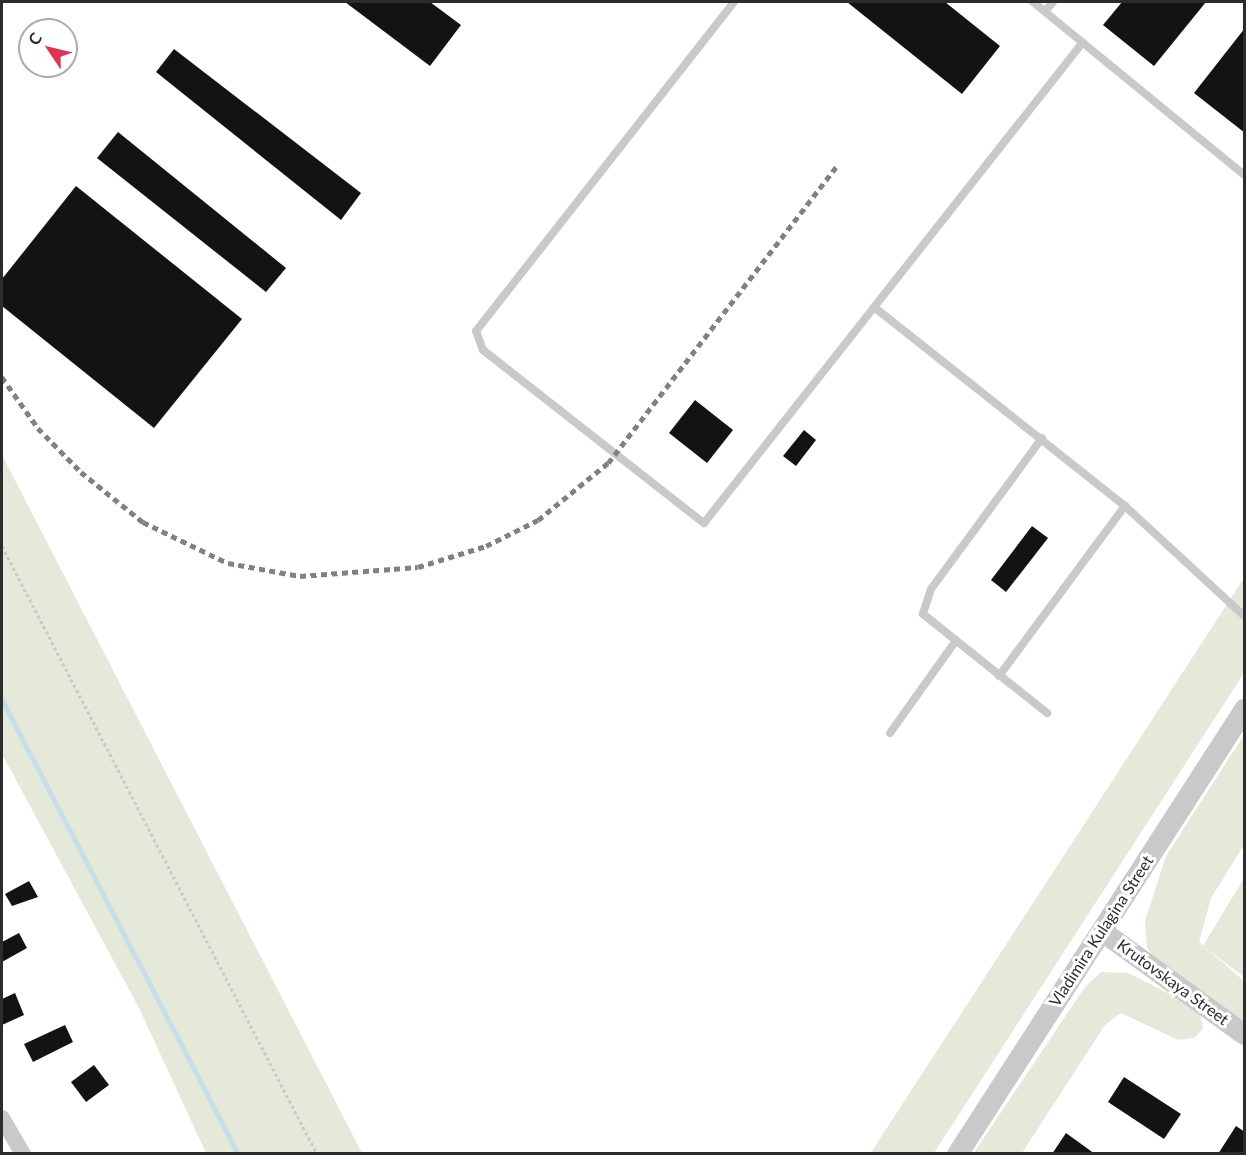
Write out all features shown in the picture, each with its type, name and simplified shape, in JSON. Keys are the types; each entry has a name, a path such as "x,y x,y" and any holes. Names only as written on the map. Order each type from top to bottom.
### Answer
{"street":[{"name":"Vladimira Kulagina Street","path":"957,1154 1245,709"},
{"name":"Krutovskaya Street","path":"1102,931 1245,1034"},
{"path":"2,1118 23,1154"}],"lane":[{"path":"734,2 482,320 477,342 704,523 1083,42"},
{"path":"1033,2 1245,175"},
{"path":"1045,11 1053,2"},
{"path":"874,307 1125,506 1245,616"},
{"path":"1042,438 924,601 923,614 955,642 1047,713"},
{"path":"999,676 1125,506"},
{"path":"890,734 955,642"}],"path":[{"path":"2,546 317,1154"}],"shaded area":[{"path":"2,455 362,1153 206,1153 139,1008 2,754"},
{"path":"1244,578 1244,673 934,1153 870,1154"},
{"path":"1244,735 1244,845 1211,898 1199,942 1244,981 1244,1026 1158,963 1147,948 1145,921 1166,856"},
{"path":"1244,878 1244,977 1203,946"},
{"path":"1101,972 1128,973 1172,995 1200,1014 1203,1029 1194,1038 1178,1040 1121,1013 1105,1025 1022,1153 973,1154 1085,987"}],"building":[{"path":"345,2 430,2 461,25 430,66"},
{"path":"847,2 945,2 1000,46 962,94"},
{"path":"1122,2 1206,2 1154,66 1103,25"},
{"path":"1245,28 1245,133 1194,93"},
{"path":"174,49 361,193 341,220 156,72"},
{"path":"118,132 286,268 266,292 97,158"},
{"path":"76,186 242,319 154,428 2,306 2,279"},
{"path":"695,400 733,430 707,463 669,433"},
{"path":"804,430 816,440 796,466 783,456"},
{"path":"1032,526 1048,538 1006,592 991,580"},
{"path":"29,881 38,897 12,906 5,894"},
{"path":"19,933 27,948 2,962 2,942"},
{"path":"15,993 24,1015 2,1025 2,999"},
{"path":"65,1025 73,1042 33,1062 24,1044"},
{"path":"94,1065 109,1085 86,1102 71,1082"},
{"path":"1124,1077 1181,1114 1164,1139 1108,1102"},
{"path":"1236,1126 1245,1132 1245,1154 1218,1154"},
{"path":"1066,1133 1095,1154 1052,1154"}],"waterway":[{"path":"2,700 238,1154"}],"railway":[{"path":"2,377 38,428 81,472 143,522 228,563 300,576 418,567 486,546 538,520 608,463 837,166"}]}
